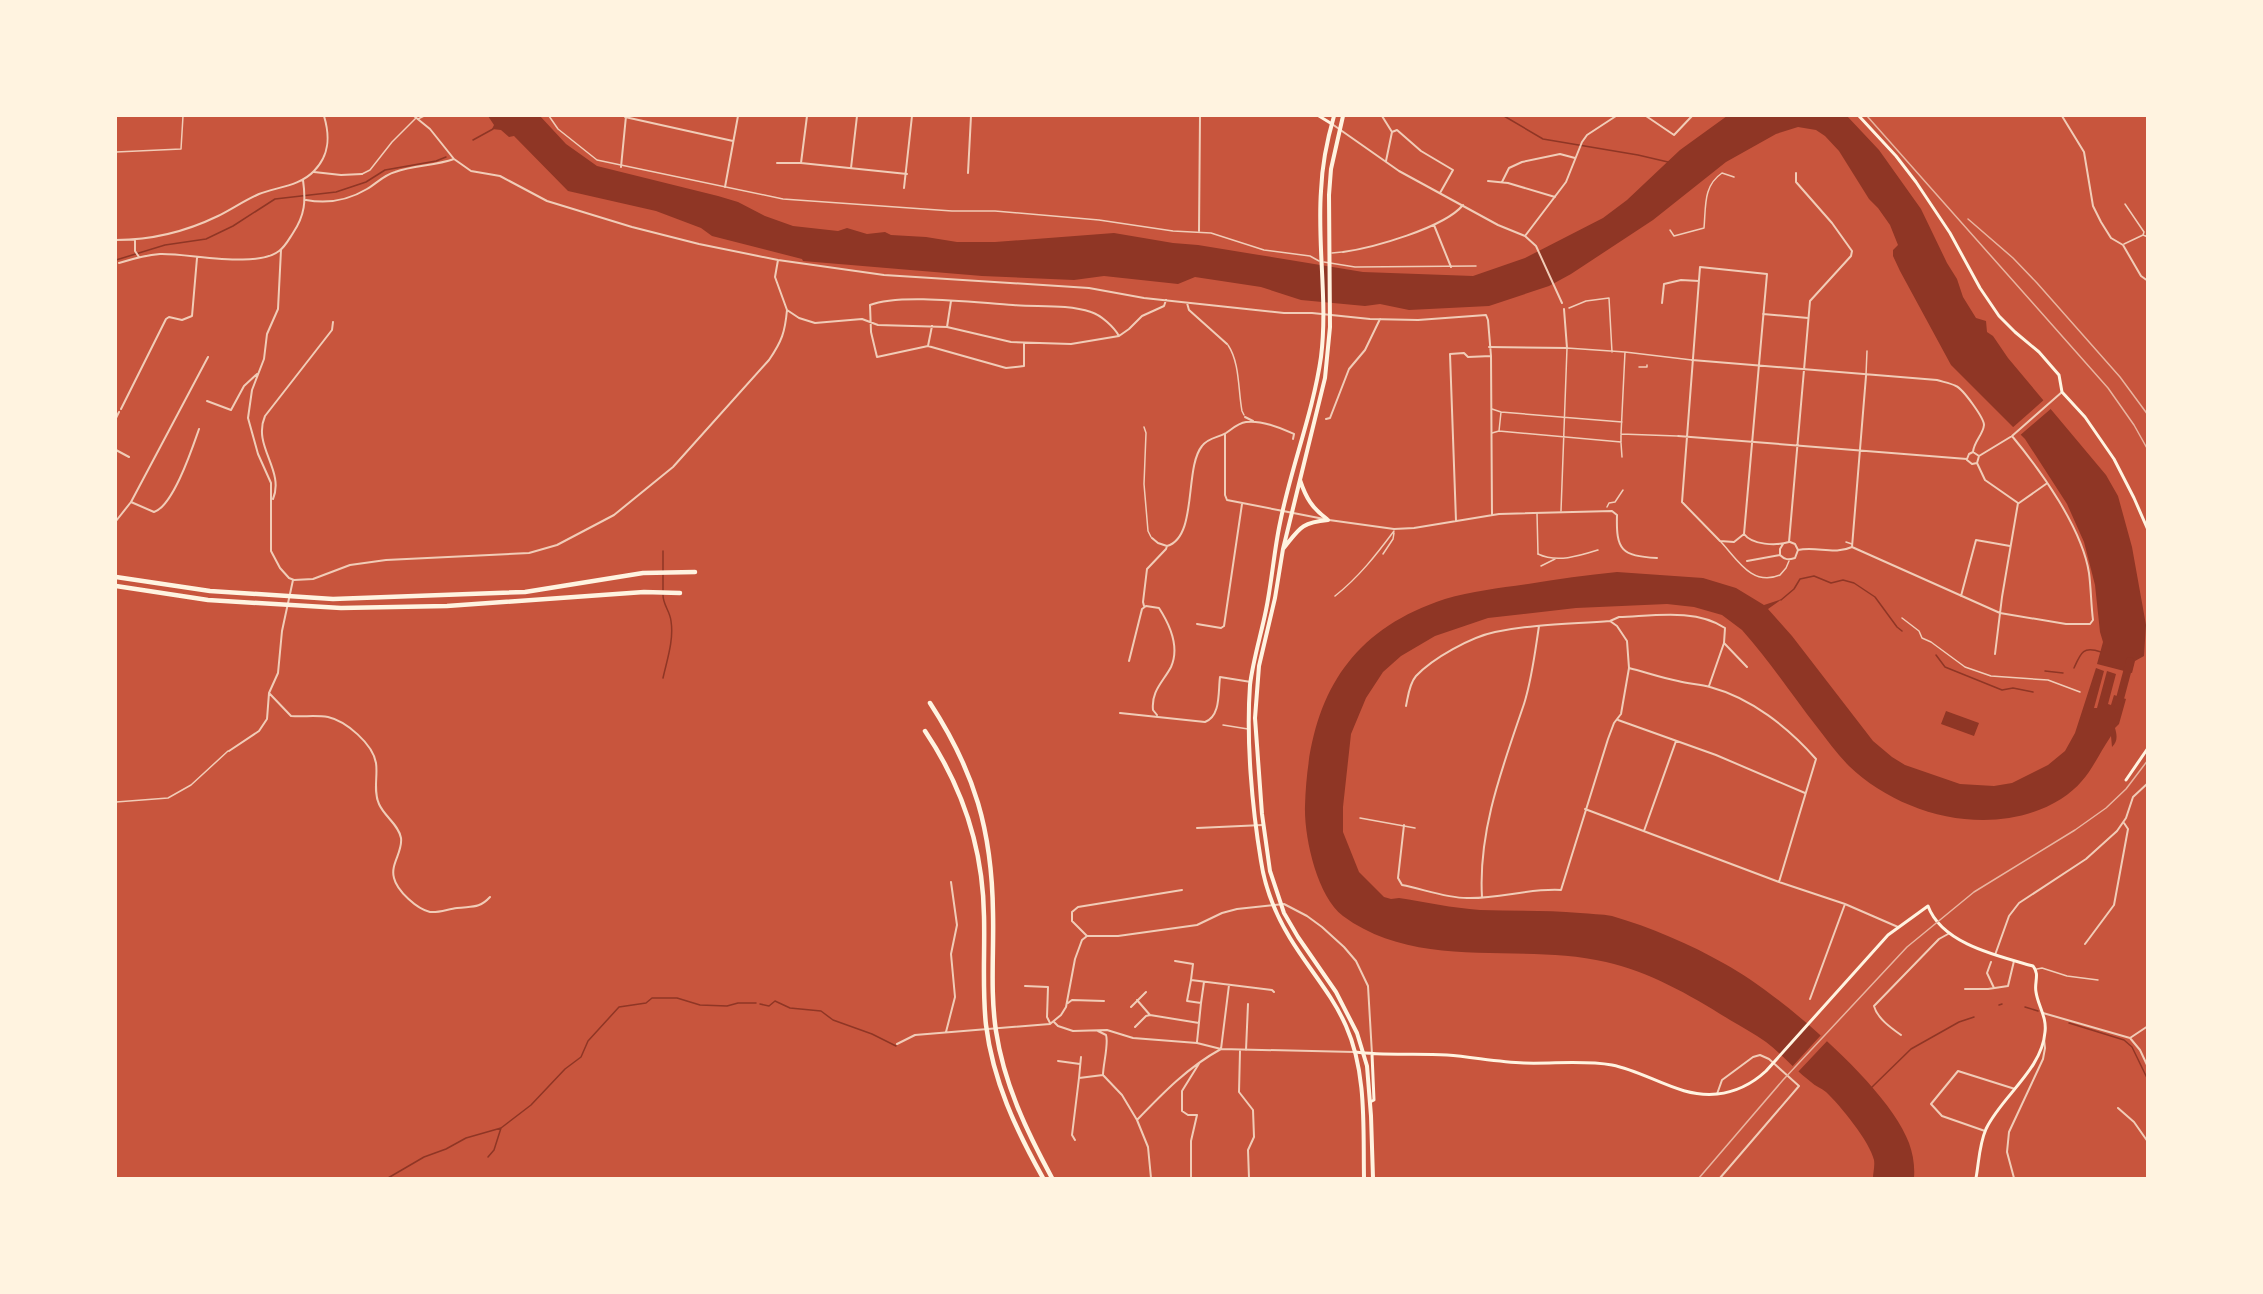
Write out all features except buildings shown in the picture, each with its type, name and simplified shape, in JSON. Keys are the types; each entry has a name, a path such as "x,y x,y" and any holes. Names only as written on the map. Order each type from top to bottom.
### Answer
{"highway":[{"path":"116,577 210,591 333,599 525,592 658,573 695,572"},
{"path":"116,586 208,600 341,608 447,606 658,592 680,593"},
{"path":"930,703 963,760 982,813 989,848 992,882 992,987 996,1033 1010,1091 1035,1148 1053,1179"},
{"path":"925,731 949,770 960,795 977,851 984,914 983,987 987,1034 996,1075 1003,1094 1027,1150 1043,1179"}],"main road":[{"path":"1319,116 1332,124"},
{"path":"1335,116 1329,134 1321,194 1323,327 1318,377 1283,510 1267,607 1251,682 1249,729 1261,865 1273,904 1289,937 1334,1003 1345,1023 1355,1052 1362,1097 1364,1179"},
{"path":"1343,116 1337,139 1329,195 1330,327 1325,378 1283,549 1275,598 1259,666 1255,698 1255,733 1263,825 1270,871 1281,904 1298,937 1344,1005 1364,1053 1370,1102 1373,1179"},
{"path":"1859,116 1896,156 1916,182 1950,233 1988,301 2014,332 2039,352 2059,375 2062,392 2085,417 2114,459 2148,530"},
{"path":"1300,480 1307,499 1328,520"},
{"path":"1283,549 1299,528 1309,522 1328,520"},
{"path":"2126,780 2148,748"},
{"path":"1355,1052 1433,1054 1499,1062 1611,1065 1693,1093 1717,1094 1740,1089 1754,1082 1766,1071 1888,935 1928,906 1946,932 1995,955 2037,969 2036,992 2046,1028 2044,1039 2028,1073 1985,1131 1981,1142 1976,1179"},
{"path":"1370,1102 1374,1100 1372,1054"}],"street":[{"path":"116,152 181,149 183,116"},
{"path":"116,240 135,240 180,231 218,216 260,194 303,180 314,172 328,148 328,130 324,116"},
{"path":"314,172 341,175 362,174 370,170 416,117 424,116"},
{"path":"549,116 558,129 597,160 621,167 783,199 1099,220 1173,231 1211,232 1264,250 1311,256 1342,252 1408,235 1434,224 1459,210 1462,205"},
{"path":"621,167 625,116 733,141"},
{"path":"725,187 738,116"},
{"path":"801,163 807,116"},
{"path":"851,168 857,116"},
{"path":"904,188 912,116"},
{"path":"968,173 971,116"},
{"path":"1199,231 1200,116"},
{"path":"1382,116 1392,132 1386,161"},
{"path":"1525,236 1570,176 1578,149 1587,135 1616,116"},
{"path":"1646,116 1674,135 1692,116"},
{"path":"2062,116 2084,152 2093,206 2111,238 2123,245 2141,276 2148,281"},
{"path":"416,117 430,129 448,153 465,168 507,179 547,201 632,227 699,244 778,260 884,275 1089,288 1187,303 1284,313 1418,320 1483,314 1488,320 1491,356 1492,515"},
{"path":"1332,124 1440,194 1498,225 1525,236 1536,246 1562,303"},
{"path":"1392,132 1397,130 1421,151 1453,170 1440,194"},
{"path":"1502,182 1509,168 1522,162 1560,154 1575,158"},
{"path":"306,199 325,204 336,202 369,188 384,176 453,158"},
{"path":"777,163 801,163 907,174"},
{"path":"1670,230 1674,236 1704,228 1707,194 1711,181 1722,173 1734,177"},
{"path":"1790,542 1811,299 1851,256 1851,251 1832,223 1796,182 1796,173"},
{"path":"303,180 306,199 302,219 281,250 279,302 267,334 264,359 252,390 248,418 258,454 271,483 271,551 280,568 293,580 313,579 350,566 386,560 529,553 557,545 614,515 673,467 769,360 781,343 785,332 787,310 775,277 778,260"},
{"path":"1488,181 1502,182 1555,197"},
{"path":"2125,204 2144,232 2143,235"},
{"path":"1434,224 1451,267"},
{"path":"2123,245 2143,235 2148,237"},
{"path":"135,240 135,250 139,257"},
{"path":"119,263 161,254 197,258 260,259 281,250"},
{"path":"1311,256 1316,261 1355,267 1476,266"},
{"path":"116,418 166,319 170,317 182,320 192,316 197,258"},
{"path":"1720,541 1734,542 1744,534 1767,274 1700,267 1682,502 1742,567 1753,575 1761,578 1775,578 1784,572 1789,560"},
{"path":"1838,270 1841,273"},
{"path":"1662,303 1664,284 1681,280 1699,281"},
{"path":"1569,308 1609,298 1611,352"},
{"path":"877,357 870,323 870,305 877,302 909,300 1070,307 1096,314 1116,330 1119,336"},
{"path":"787,310 799,318 815,323 857,319 878,325 947,327 1024,344 1071,344 1119,336 1142,316 1164,306 1166,300"},
{"path":"947,327 951,302"},
{"path":"1187,303 1189,310 1232,351 1242,411 1245,417 1257,423"},
{"path":"1562,512 1567,348 1564,309"},
{"path":"1763,314 1808,318"},
{"path":"1326,419 1330,418 1349,369 1365,350 1380,319"},
{"path":"272,501 277,491 275,476 260,431 262,423 265,416 332,330 333,322"},
{"path":"928,346 932,326"},
{"path":"872,357 928,346 1006,368 1024,366 1024,344"},
{"path":"1489,348 1567,348 1629,352 1692,360 1937,381 1956,386 1984,424 1974,443 1973,452 1967,459"},
{"path":"1853,545 1867,351"},
{"path":"1622,457 1625,352"},
{"path":"1456,521 1450,354 1464,353 1468,357 1491,356"},
{"path":"116,521 131,502 208,357"},
{"path":"1639,367 1647,367 1647,365"},
{"path":"207,400 231,410 244,386 259,372"},
{"path":"2018,503 1986,480 1977,463 1979,456 2013,435 2062,392"},
{"path":"1491,409 1501,412 1622,422"},
{"path":"1499,431 1501,412"},
{"path":"1129,661 1144,606 1147,569 1167,546 1175,542 1184,525 1190,499 1193,468 1200,449 1208,440 1225,434 1245,422 1274,426 1294,434 1293,439"},
{"path":"1144,427 1148,531 1158,543 1167,546"},
{"path":"131,502 154,512 160,510 172,493 190,455 199,429"},
{"path":"1491,433 1499,431 1621,442"},
{"path":"1225,434 1226,498 1229,501 1394,530 1492,515 1612,511 1617,515 1618,543 1630,554 1657,558"},
{"path":"1621,434 1686,436 1860,450 1967,459 1972,464 1977,463"},
{"path":"1846,542 2000,613 2073,625 2090,624 2092,620 2089,574 2082,548 2062,506 2013,435"},
{"path":"116,450 129,457"},
{"path":"1973,452 1979,456"},
{"path":"1995,654 2018,503 2046,484"},
{"path":"1607,507 1609,502 1615,502 1623,490"},
{"path":"1197,624 1221,628 1224,626 1242,504"},
{"path":"1537,512 1538,554 1559,558 1577,557 1598,550"},
{"path":"1383,555 1393,539 1394,530"},
{"path":"1335,596 1367,567 1394,530"},
{"path":"1744,534 1752,541 1795,544 1798,550 1795,558 1789,560 1780,555 1783,544"},
{"path":"1961,596 1976,540 2010,546"},
{"path":"1798,550 1809,548 1845,550 1853,545"},
{"path":"1747,561 1780,555"},
{"path":"1541,566 1559,558"},
{"path":"116,802 168,798 191,785 229,751 253,736 265,725 269,693 278,673 293,580"},
{"path":"1144,606 1149,605 1160,609 1174,644 1170,668 1153,699 1153,710 1157,715"},
{"path":"1406,706 1415,677 1442,655 1494,632 1610,621 1619,617 1698,617 1718,623 1725,628 1724,643 1709,686"},
{"path":"1902,618 1919,631 1922,638 1965,667 1991,676 2048,681 2080,692"},
{"path":"1404,825 1398,878 1402,885 1464,898 1542,889 1561,890 1608,739 1624,705 1629,668 1627,641 1617,626 1610,621"},
{"path":"1482,897 1485,847 1494,792 1525,702 1539,626"},
{"path":"1724,643 1747,667"},
{"path":"1629,668 1670,680 1709,686 1731,694 1769,716 1816,759 1779,882"},
{"path":"1120,712 1205,722 1215,713 1220,677 1251,682"},
{"path":"269,693 291,716 334,719 345,724 367,745 376,761 379,804 401,835 402,845 393,875 398,888 406,896 427,911 436,912 476,908 490,897"},
{"path":"1617,719 1716,755 1805,793"},
{"path":"1223,725 1249,729"},
{"path":"1644,831 1676,741"},
{"path":"1995,955 2009,916 2019,903 2086,859 2124,823 2133,797 2148,783"},
{"path":"1585,809 1779,882 1845,904 1898,927"},
{"path":"1360,818 1415,828"},
{"path":"2085,944 2114,905 2128,829 2124,823"},
{"path":"1197,828 1263,825"},
{"path":"945,1033 955,997 951,954 957,926 951,882"},
{"path":"1087,936 1072,921 1072,912 1078,906 1182,890"},
{"path":"897,1044 915,1035 1054,1022 1068,1003 1075,959 1082,940 1087,936 1118,936 1197,925 1230,911 1287,904 1307,916 1344,947 1356,961 1368,986 1372,1054"},
{"path":"1810,999 1845,904"},
{"path":"1901,1035 1880,1017 1874,1006 1946,932"},
{"path":"1175,961 1193,964 1188,1001 1201,1003"},
{"path":"1965,988 2008,986 2014,961"},
{"path":"1991,963 1987,973 1994,988"},
{"path":"2037,969 2042,968 2067,976 2098,980"},
{"path":"1191,980 1274,992"},
{"path":"1197,1043 1204,982"},
{"path":"1221,1049 1229,985"},
{"path":"1025,986 1048,987 1048,1024"},
{"path":"1131,1006 1146,992"},
{"path":"1068,1003 1072,1000 1104,1001"},
{"path":"1137,1000 1150,1015"},
{"path":"1246,1050 1248,1004"},
{"path":"2043,1013 2130,1038 2136,1043 2148,1067"},
{"path":"1135,1027 1150,1015 1199,1023"},
{"path":"1054,1022 1058,1026 1073,1031 1107,1030 1122,1036 1197,1043 1221,1049 1355,1052"},
{"path":"2130,1038 2148,1026"},
{"path":"1095,1030 1102,1032 1108,1040 1104,1054 1103,1075 1122,1095 1137,1120 1148,1146 1150,1179"},
{"path":"2014,1179 2006,1143 2013,1119 2043,1059 2044,1039"},
{"path":"1137,1120 1161,1095 1202,1060 1221,1049"},
{"path":"1240,1050 1239,1092 1253,1110 1254,1137 1248,1150 1249,1179"},
{"path":"1717,1094 1722,1080 1753,1057 1760,1055 1769,1059 1799,1086 1720,1179"},
{"path":"1075,1140 1072,1135 1081,1057"},
{"path":"1191,1179 1191,1141 1197,1115 1188,1115 1182,1111 1182,1091 1202,1060"},
{"path":"1058,1061 1080,1064"},
{"path":"1985,1131 1942,1116 1930,1104 1958,1071 2015,1089"},
{"path":"1079,1078 1103,1075"},
{"path":"2118,1108 2134,1122 2148,1142"}],"shaded area":[{"path":"488,116 540,116 566,144 597,166 738,202 765,216 793,226 838,231 847,228 867,234 885,232 891,235 957,242 995,242 1114,233 1363,272 1473,276 1525,258 1603,218 1627,200 1680,150 1727,116 1847,116 1879,150 1921,209 1957,279 1963,297 1976,318 1986,321 1987,332 1993,336 2008,358 2106,475 2118,496 2132,547 2146,625 2144,656 2135,661 2132,673 2097,664 2103,642 2095,585 2084,542 2067,504 2025,439 1951,365 1893,256 1893,250 1898,245 1890,225 1869,199 1839,151 1816,130 1798,127 1776,134 1726,162 1653,220 1549,286 1489,306 1409,310 1380,304 1365,306 1301,300 1261,287 1195,277 1178,284 1104,276 1074,280 982,276 803,261 712,236 701,228 656,211 568,191 514,136 509,137 501,130 492,129 494,125"},
{"path":"1617,572 1703,578 1736,588 1764,605 1782,599 1768,609 1792,636 1873,741 1905,765 1960,784 1994,786 2012,783 2048,765 2065,751 2075,733 2096,668 2104,671 2094,708 2097,708 2107,671 2116,674 2108,704 2111,705 2114,695 2126,699 2119,724 2115,728 2114,745 2112,747 2111,736 2085,778 2061,799 2035,811 2007,818 1979,820 1950,817 1922,810 1871,784 1836,752 1742,630 1722,615 1694,607 1667,604 1576,608 1488,618 1435,636 1401,656 1383,672 1366,698 1351,734 1343,807 1343,832 1359,872 1384,897 1480,910 1555,911 1612,916 1655,931 1712,957 1747,977 1773,996 1801,1018 1856,1069 1897,1120 1913,1156 1914,1178 1873,1178 1874,1160 1867,1144 1846,1114 1826,1092 1814,1085 1762,1039 1670,986 1639,972 1606,962 1539,954 1437,950 1404,944 1373,933 1343,916 1334,907 1319,881 1305,819 1308,769 1314,735 1324,704 1338,677 1357,652 1381,631 1410,613 1445,599 1486,590"},
{"path":"1946,711 1979,723 1974,736 1941,724"}],"pier":[{"path":"2046,398 2053,407 2018,437 2011,429"},
{"path":"1822,1034 1829,1039 1797,1073 1791,1068"}],"waterway":[{"path":"1504,116 1543,139 1668,162"},
{"path":"473,140 493,129"},
{"path":"116,260 165,245 206,239 233,226 275,199 336,192 366,182 385,170 436,161 446,157"},
{"path":"663,551 663,590"},
{"path":"1781,600 1794,589 1800,579 1814,576 1831,583 1843,580 1854,583 1875,597 1902,631"},
{"path":"663,595 672,628 670,650 663,678"},
{"path":"2074,668 2086,650 2101,652"},
{"path":"1936,655 1945,667 2002,690 2013,688 2033,692"},
{"path":"2118,706 2130,661"},
{"path":"2045,671 2063,673"},
{"path":"388,1178 424,1157 466,1138 501,1128 531,1105 565,1069 581,1057 588,1041 619,1007 646,1003 652,998 677,998 700,1005 727,1006 738,1003 756,1003"},
{"path":"760,1004 769,1006 775,1001 790,1008 821,1011 833,1020 872,1034 896,1046"},
{"path":"2025,1007 2038,1011"},
{"path":"1870,1089 1911,1049 1959,1022 1974,1017"},
{"path":"2069,1023 2124,1040 2132,1047 2148,1080"},
{"path":"488,1157 494,1150 501,1128"}],"railway":[{"path":"1867,116 2108,388 2148,450"},
{"path":"1968,219 2013,258 2037,283 2120,377 2148,415"},
{"path":"1699,1178 1783,1080 1907,947 1974,892 2075,830 2106,808 2126,789 2148,760"}]}
